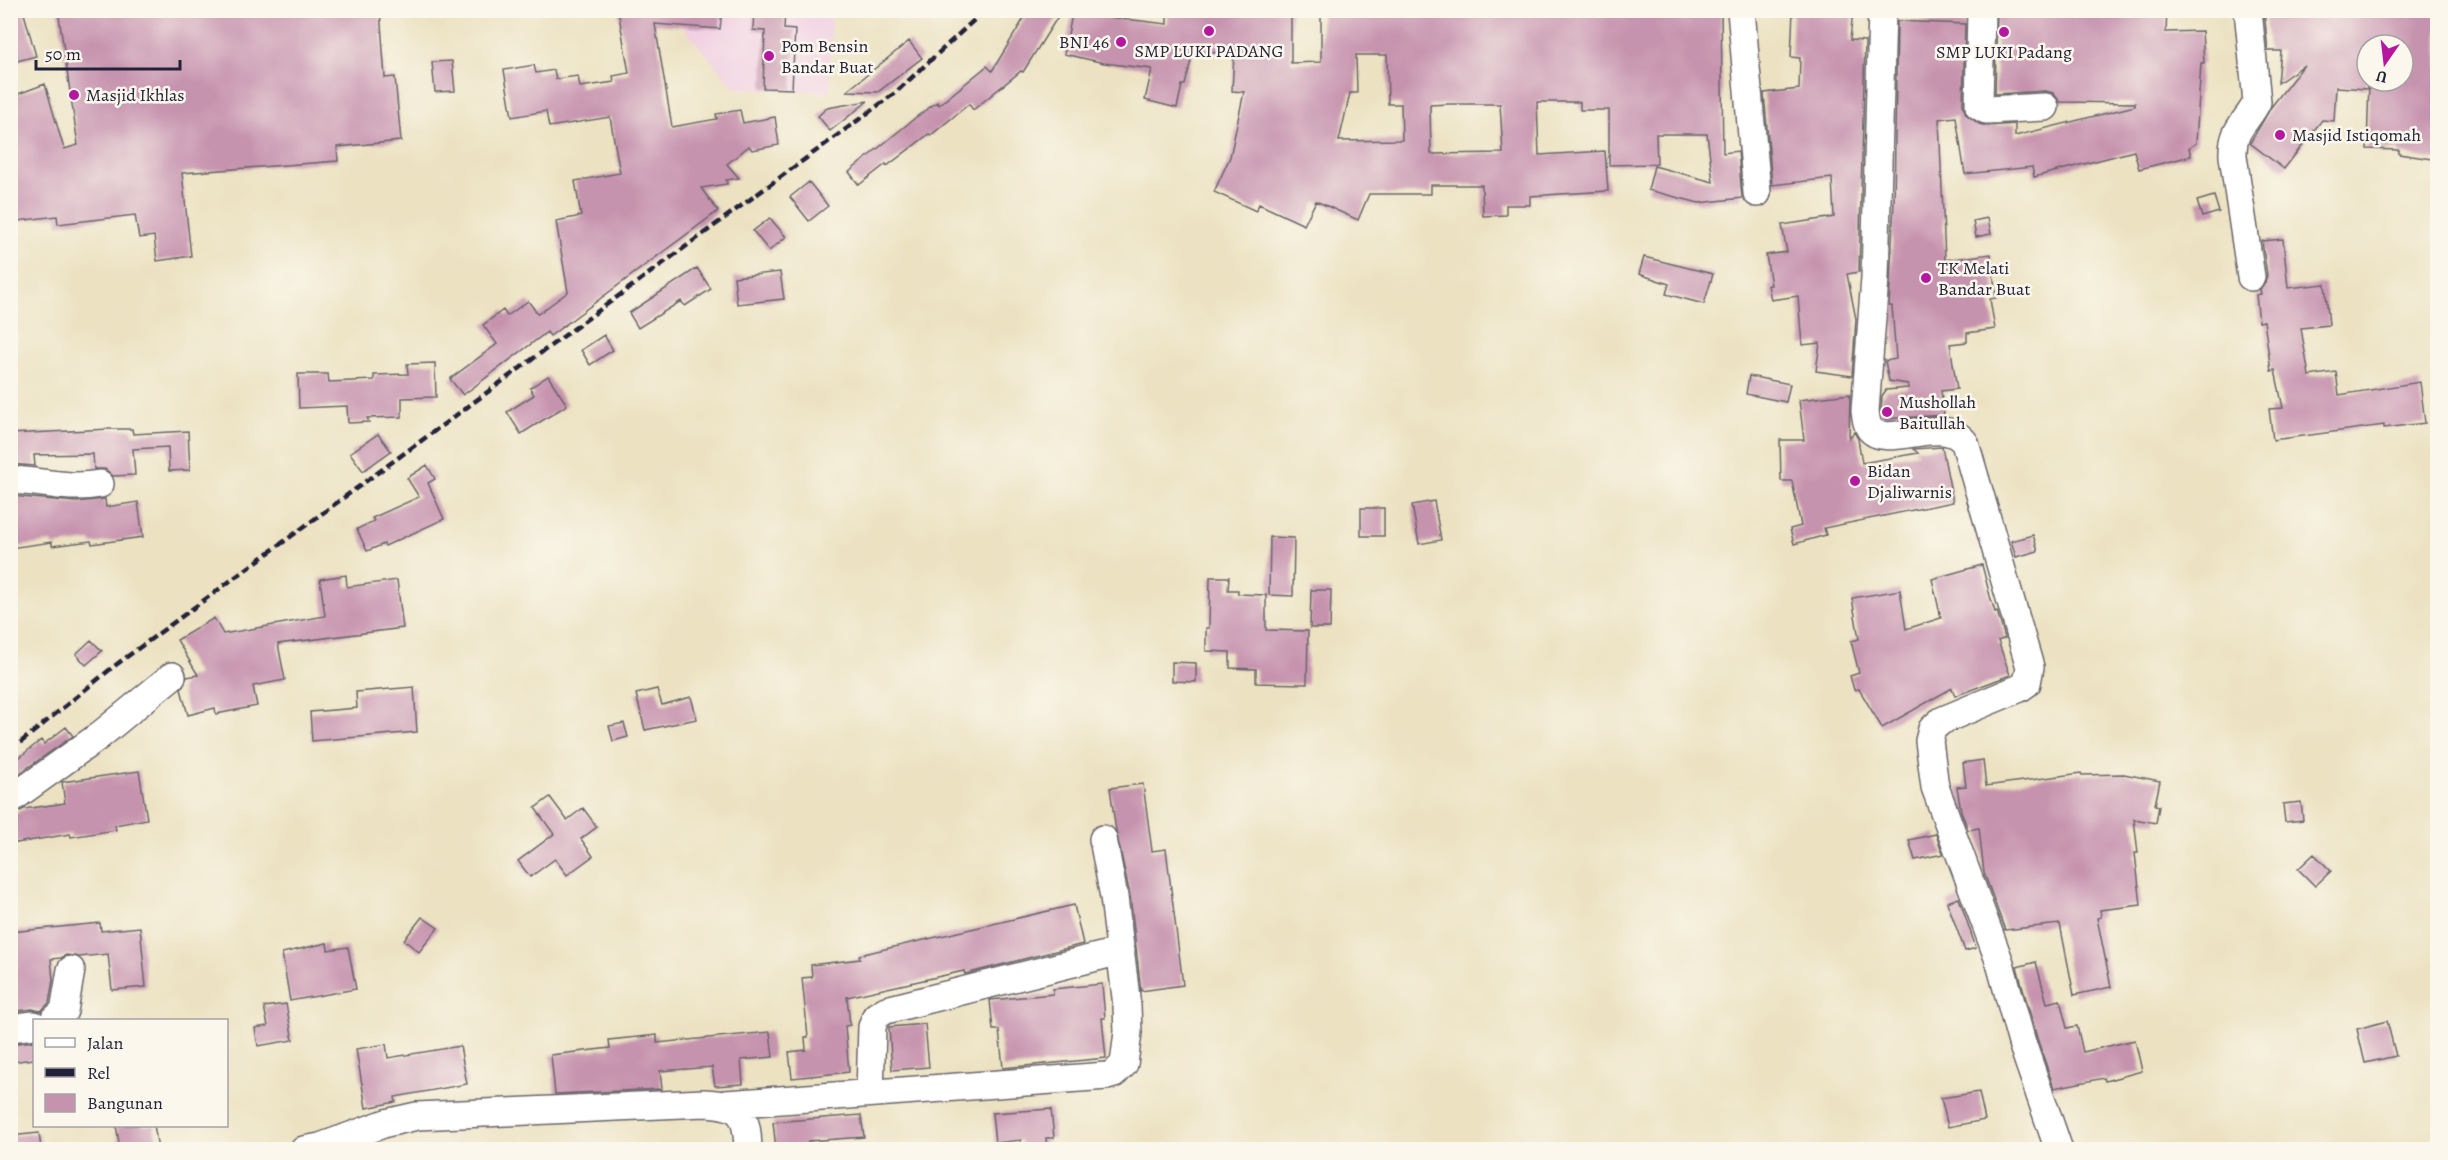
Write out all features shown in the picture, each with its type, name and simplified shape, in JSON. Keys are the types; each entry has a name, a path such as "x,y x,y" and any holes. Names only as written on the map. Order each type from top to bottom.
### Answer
{"street":[{"path":"1741,10 1757,193"},
{"path":"1882,10 1875,278 1865,411 1869,428 1875,433 1905,434 1947,430 1960,436 1965,443 2030,667 2027,683 1941,722 1932,729 1929,741 1935,787 2000,963 2022,1043 2060,1149"},
{"path":"1981,10 1979,106 1986,110 2045,107"},
{"path":"2248,10 2257,102 2236,132 2233,149 2251,277"},
{"path":"10,480 30,480 79,488 100,484"},
{"path":"10,800 99,736 172,676"},
{"path":"304,1149 320,1147 386,1123 417,1116 672,1104 726,1104 1114,1074 1126,1058 1128,1032 1121,951 1103,839"},
{"path":"870,1093 872,1027 876,1016 886,1010 1121,951"},
{"path":"55,1019 64,1011 71,970"},
{"path":"10,1028 33,1025"},
{"path":"726,1104 738,1109 745,1118 748,1149"}],"shaded area":[{"name":"Pom Bensin Bandar Buat","path":"681,11 831,11 830,92 735,88 681,25"}],"building":[{"path":"10,10 23,10 36,56 10,63"},
{"path":"58,10 380,10 385,78 395,77 401,141 337,147 338,161 182,173 191,256 157,261 154,236 139,238 135,215 58,224 57,216 10,222 10,97 45,84 64,149 78,145"},
{"path":"618,10 722,10 720,29 655,24 672,127 717,119 716,114 740,110 743,123 775,117 779,145 752,150 749,146 727,164 739,178 726,180 727,184 701,188 718,211 550,336 547,332 463,395 450,379 497,344 483,325 503,310 507,316 528,301 538,314 568,292 556,221 581,216 575,181 620,173 610,117 549,127 546,111 512,117 504,70 534,65 536,73 554,70 556,79 578,76 580,87 614,82 613,76 629,73"},
{"path":"754,10 785,10 784,29 795,30 792,89 763,88 765,31 753,30"},
{"path":"1029,10 1062,10 1023,72 1021,71 973,110 969,104 931,135 929,134 859,185 849,172 915,118 937,102 939,105 987,66 992,71"},
{"path":"1073,10 1110,10 1108,17 1167,24 1167,10 1291,10 1291,63 1321,62 1321,10 1721,10 1723,153 1738,151 1742,198 1699,203 1648,190 1654,166 1713,182 1707,134 1656,134 1657,164 1609,165 1609,110 1580,110 1580,102 1537,102 1539,155 1605,151 1608,191 1530,196 1530,205 1506,205 1506,215 1483,216 1482,185 1431,185 1431,194 1369,194 1358,220 1316,201 1304,225 1259,204 1256,211 1214,192 1230,157 1244,92 1232,91 1234,53 1193,52 1177,108 1145,100 1152,69 1104,63 1064,54","holes":["1356,55 1387,55 1388,104 1401,104 1402,140 1339,141 1350,93 1357,93","1500,104 1503,153 1431,154 1430,105"]},
{"path":"1793,10 1853,10 1850,40 1865,41 1859,272 1847,274 1856,319 1852,376 1816,371 1820,343 1802,345 1798,296 1771,300 1768,285 1771,285 1766,255 1787,252 1782,225 1834,217 1832,178 1772,185 1764,93 1799,89 1800,58 1791,57"},
{"path":"1997,10 2167,10 2166,32 2202,31 2204,63 2201,63 2196,143 2189,148 2191,156 2139,169 2134,151 2034,177 2032,167 1965,174 1956,117 1939,119 1945,260 1991,254 1996,298 1990,299 1995,329 1967,333 1967,342 1950,344 1957,389 1941,391 1944,415 1884,419 1881,410 1882,396 1886,390 1908,388 1908,384 1889,381 1885,361 1896,359 1892,306 1889,306 1894,200 1897,21 1965,24 1963,106 1966,114 1979,124 1987,126 2015,124 2015,136 2135,106 2135,103 2060,102 2053,93 2045,91 1995,94"},
{"path":"2264,10 2438,10 2438,160 2399,154 2399,150 2367,149 2369,93 2415,93 2415,33 2355,33 2355,88 2336,87 2334,121 2322,120 2284,169 2250,143 2271,107 2304,65 2278,83 2281,51 2268,51"},
{"path":"909,41 922,58 878,92 847,91"},
{"path":"452,61 455,91 435,92 432,62"},
{"path":"868,101 830,131 818,116 827,108"},
{"path":"809,182 828,206 809,221 790,197"},
{"path":"2214,196 2219,212 2202,217 2197,201"},
{"path":"770,218 786,237 769,251 753,231"},
{"path":"1988,218 1991,234 1976,237 1973,221"},
{"path":"2283,239 2288,288 2325,284 2329,325 2301,328 2309,376 2336,372 2339,395 2420,382 2425,423 2384,428 2384,425 2273,440 2269,409 2283,408 2275,370 2271,371 2264,321 2259,322 2256,295 2261,294 2260,290 2267,275 2262,241"},
{"path":"1644,257 1713,274 1704,304 1666,294 1669,284 1639,274"},
{"path":"697,268 711,289 685,306 681,301 638,328 629,313"},
{"path":"780,272 784,299 737,304 734,277"},
{"path":"604,335 613,350 590,365 581,350"},
{"path":"435,363 436,397 402,398 402,417 367,418 369,422 348,423 347,406 299,408 298,374 328,374 329,382 374,380 374,375 408,374 407,364"},
{"path":"548,376 567,405 521,434 507,412 534,395 530,388"},
{"path":"1749,376 1790,384 1786,402 1746,394"},
{"path":"1850,394 1849,438 1854,432 1858,439 1862,463 1918,453 1913,449 1942,447 1953,502 1824,528 1826,535 1794,544 1790,529 1801,526 1792,481 1781,481 1780,440 1804,440 1799,400"},
{"path":"132,429 133,434 188,431 190,470 169,471 168,447 133,449 135,475 113,476 105,469 94,469 93,454 34,455 35,466 10,464 10,434"},
{"path":"378,434 391,451 363,471 350,453"},
{"path":"427,465 435,479 428,483 444,519 385,546 384,544 367,551 357,529 374,521 372,518 419,497 407,478"},
{"path":"10,496 76,502 105,499 106,507 138,502 143,537 92,544 91,541 52,546 52,542 10,548"},
{"path":"1434,501 1441,540 1419,544 1412,505"},
{"path":"1361,508 1384,508 1384,536 1361,536"},
{"path":"2033,535 2038,551 2016,557 2011,541"},
{"path":"1270,537 1294,538 1293,596 1269,595"},
{"path":"1982,565 2005,638 1998,641 2010,675 1955,696 1952,688 1882,728 1859,689 1854,690 1850,676 1859,673 1851,641 1859,639 1852,598 1900,590 1906,629 1941,618 1932,579"},
{"path":"346,575 347,587 397,580 403,628 278,644 285,680 253,686 257,706 216,714 215,708 188,715 181,689 187,677 198,675 177,640 214,618 223,634 325,616 320,579"},
{"path":"1210,577 1229,577 1228,590 1238,590 1238,594 1266,595 1266,630 1308,631 1307,684 1256,683 1256,669 1230,668 1230,652 1206,651"},
{"path":"1311,590 1331,590 1330,628 1310,628"},
{"path":"91,640 102,651 86,665 76,654"},
{"path":"1172,662 1196,663 1196,682 1172,681"},
{"path":"414,687 417,732 312,741 310,712 357,708 356,692"},
{"path":"657,689 662,705 691,697 697,719 645,730 636,694"},
{"path":"624,723 628,737 613,741 609,726"},
{"path":"66,727 73,736 10,780 10,765 41,740 44,744"},
{"path":"1983,760 1986,786 2081,773 2082,775 2124,774 2160,781 2155,805 2159,806 2156,823 2134,819 2141,905 2100,910 2101,917 2097,918 2111,987 2074,995 2060,924 2005,930 1984,873 1979,828 1968,830 1961,811 1957,787 1966,786 1963,763"},
{"path":"139,771 147,819 115,825 116,830 71,837 70,834 10,844 10,816 24,809 65,803 62,782"},
{"path":"1143,784 1152,851 1166,849 1183,985 1141,991 1130,895 1116,831 1110,788"},
{"path":"550,797 567,820 583,808 597,827 581,839 593,856 567,875 555,859 530,877 518,861 554,834 535,808"},
{"path":"2301,802 2303,820 2285,822 2283,804"},
{"path":"1936,834 1943,854 1915,860 1909,840"},
{"path":"2314,854 2331,871 2315,886 2298,869"},
{"path":"1959,898 1976,948 1965,951 1947,902"},
{"path":"1074,905 1083,944 965,974 964,971 847,997 850,1025 845,1026 849,1072 792,1078 789,1052 806,1050 805,1037 808,1037 802,978 812,977 811,965 860,959 859,955"},
{"path":"422,917 438,928 419,952 404,940"},
{"path":"100,923 101,931 140,927 146,987 112,990 108,954 79,957 66,955 51,959 53,980 49,1003 41,1011 32,1009 10,1012 10,932"},
{"path":"327,943 328,950 348,947 356,989 290,1001 282,953"},
{"path":"2036,962 2047,1003 2060,1000 2067,1028 2077,1026 2083,1052 2135,1040 2142,1071 2105,1081 2104,1078 2054,1088 2017,967"},
{"path":"1102,984 1105,1018 1102,1018 1106,1058 1003,1068 999,1030 993,1030 990,1000 1053,994 1053,989"},
{"path":"286,1004 293,1040 258,1046 255,1028 268,1026 264,1007"},
{"path":"2387,1021 2396,1056 2365,1063 2357,1029"},
{"path":"925,1024 929,1067 892,1070 889,1027"},
{"path":"770,1032 773,1057 741,1060 743,1084 715,1086 712,1067 660,1071 662,1089 555,1094 551,1055 610,1048 609,1040 657,1035 657,1043"},
{"path":"33,1041 33,1059 10,1062 10,1044"},
{"path":"386,1044 388,1058 460,1046 467,1084 395,1097 396,1102 366,1108 356,1049"},
{"path":"1979,1092 1985,1120 1948,1127 1941,1098"},
{"path":"1051,1109 1054,1138 1046,1138 1047,1149 1022,1149 1021,1140 995,1143 992,1113"},
{"path":"861,1115 864,1137 808,1141 809,1149 776,1149 773,1122"},
{"path":"116,1127 154,1127 158,1149 120,1149"},
{"path":"39,1133 41,1149 10,1149 10,1136"}],"railway":[{"path":"10,751 113,667 895,93 985,10"}],"place":[{"name":"SMP LUKI PADANG","path":"1209,31"},
{"name":"SMP LUKI Padang","path":"2004,32"},
{"name":"BNI 46","path":"1121,42"},
{"name":"Pom Bensin Bandar Buat","path":"769,56"},
{"name":"Masjid Ikhlas","path":"74,95"},
{"name":"Masjid Istiqomah","path":"2280,135"},
{"name":"TK Melati Bandar Buat","path":"1926,278"},
{"name":"Mushollah Baitullah","path":"1887,412"},
{"name":"Bidan Djaliwarnis","path":"1855,481"}]}
